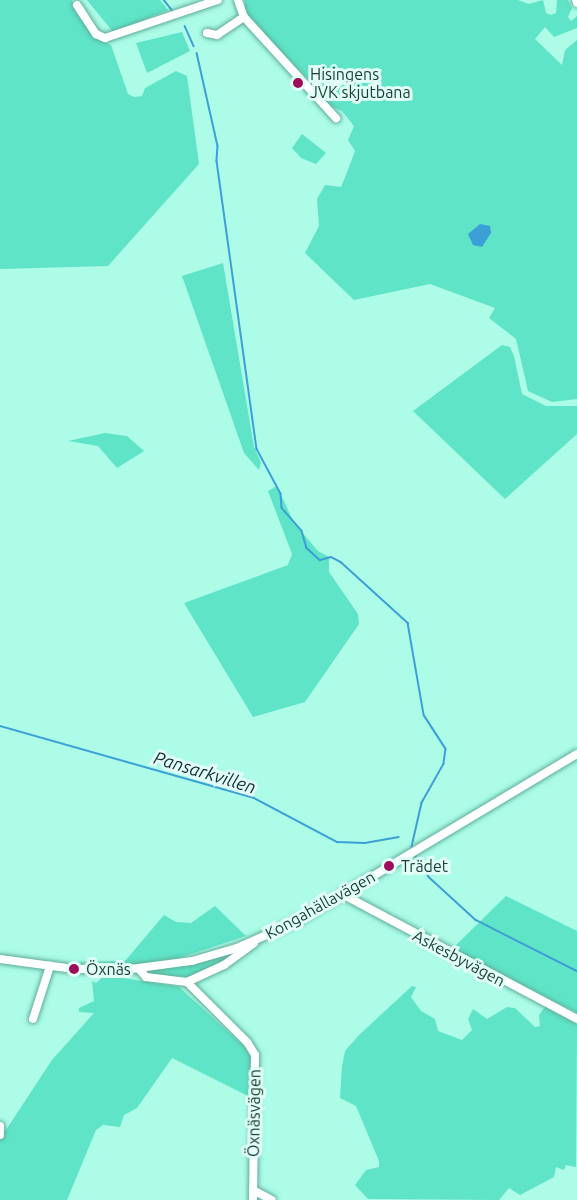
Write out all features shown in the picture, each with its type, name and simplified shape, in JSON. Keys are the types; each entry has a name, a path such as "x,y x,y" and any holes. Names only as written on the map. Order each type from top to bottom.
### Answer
{"street":[{"path":"76,5 96,34 105,38 218,0"},
{"path":"238,0 244,16 336,118"},
{"path":"207,33 217,35 244,16"},
{"name":"Kongahällavägen","path":"0,958 51,966 138,968 199,959 254,942 342,894 577,754"},
{"name":"Askesbyvägen","path":"342,894 577,1020"},
{"path":"138,968 146,977 187,982 224,965 255,945 254,942"},
{"path":"33,1018 51,966"},
{"name":"Öxnäsvägen","path":"187,982 247,1042 255,1055 253,1200"},
{"path":"0,1126 0,1136"},
{"path":"253,1190 272,1200"}],"green space":[{"path":"0,0 72,0 76,13 98,40 111,45 128,94 134,97 142,96 145,88 176,71 187,76 199,164 108,266 0,269"},
{"path":"87,0 160,0 168,10 113,32"},
{"path":"245,0 518,0 529,4 543,0 546,13 551,15 556,13 557,0 568,0 572,8 568,17 571,21 577,16 577,28 554,37 545,27 535,39 562,65 565,50 577,40 577,399 552,402 528,391 516,339 489,318 495,308 430,284 354,300 305,253 319,226 317,199 325,185 341,187 346,175 355,151 348,140 354,126 342,111 325,104 307,78 245,14"},
{"path":"182,32 190,51 147,73 136,43"},
{"path":"302,134 326,153 316,164 301,158 292,148"},
{"path":"223,263 254,447 261,462 259,470 244,453 182,276"},
{"path":"502,345 510,347 514,356 522,394 546,406 577,406 577,434 505,499 413,411"},
{"path":"105,433 127,436 144,451 117,468 98,446 68,441"},
{"path":"277,486 294,523 318,551 329,557 329,572 358,614 359,624 305,702 253,717 184,603 288,565 292,554 268,491"},
{"path":"506,896 577,931 577,1013 452,949"},
{"path":"215,906 246,936 179,958 131,965 71,962 125,961 164,915 176,922 191,923"},
{"path":"246,950 192,977 149,976 144,971 193,964"},
{"path":"105,975 179,987 246,1048 251,1058 248,1096 172,1058 137,1108 124,1115 120,1127 103,1125 96,1130 67,1200 0,1200 0,1139 52,1060 94,1013 79,1012 79,1008 94,1001 92,981 96,983"},
{"path":"412,986 416,987 411,997 421,1011 435,1019 438,1031 462,1040 472,1030 468,1019 473,1009 487,1019 507,1007 515,1008 535,1027 540,1026 539,1015 545,1007 577,1024 576,1167 566,1165 564,1170 556,1167 554,1177 520,1195 509,1188 499,1200 368,1199 355,1185 366,1170 379,1167 379,1161 356,1106 340,1098 345,1051"}],"water":[{"path":"480,224 490,226 491,233 482,247 473,245 468,234"}],"waterway":[{"path":"164,0 172,10"},
{"path":"185,26 194,46"},
{"path":"197,53 218,146 217,161 257,449 281,494 282,508 302,531 307,548 320,560 331,557 341,562 408,623 424,715 446,749 444,764 422,803 412,847"},
{"name":"Pansarkvillen","path":"0,726 254,798 337,842 365,843 398,837"},
{"path":"416,856 429,877 476,920 577,971"}],"place":[{"name":"Hisingens JVK skjutbana","path":"298,83"},
{"name":"Trädet","path":"389,866"},
{"name":"Öxnäs","path":"74,969"}]}
